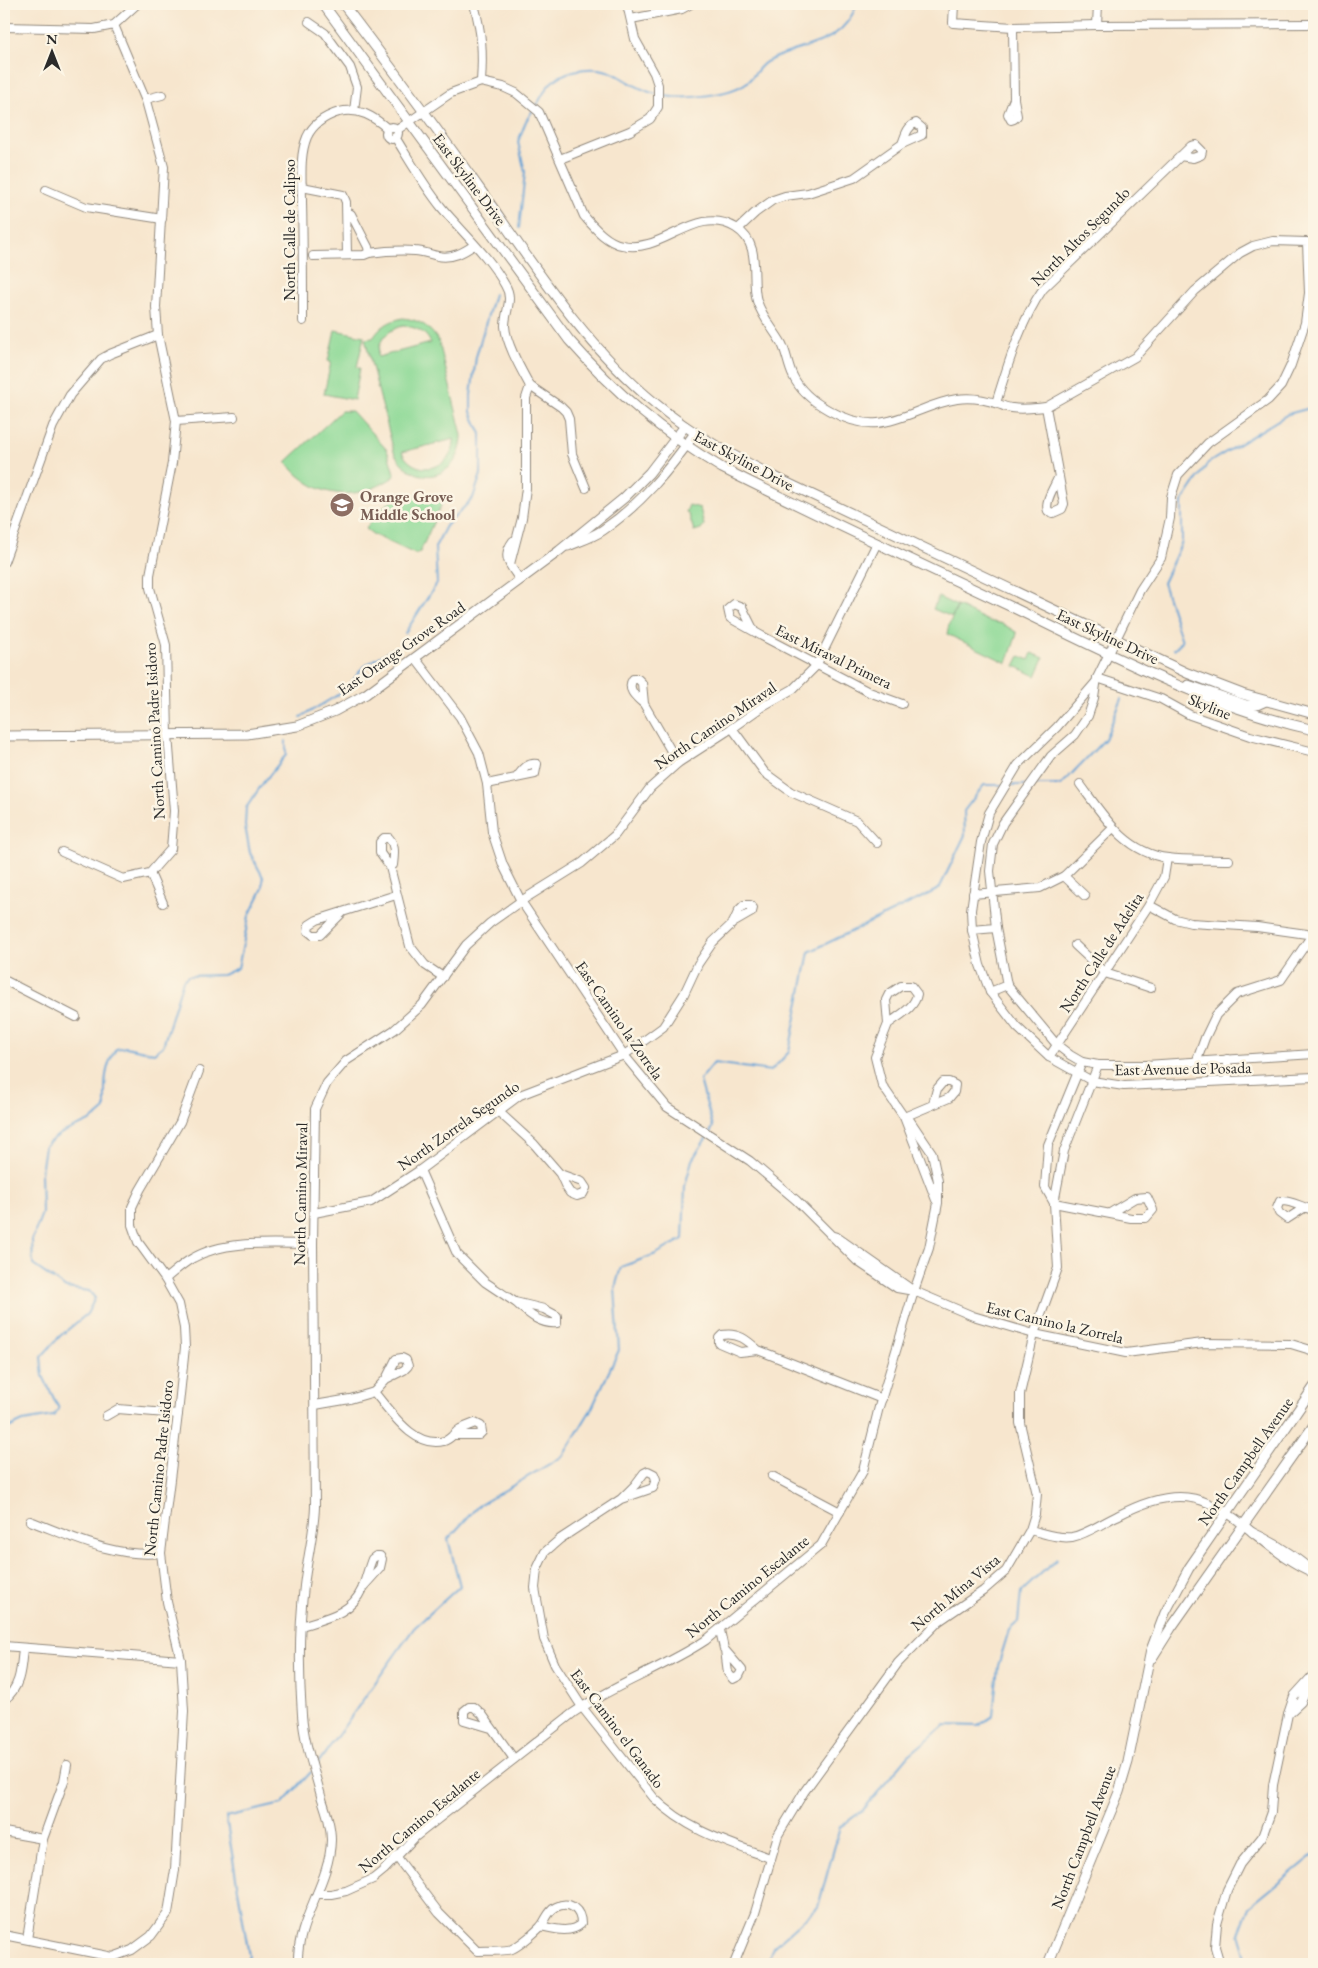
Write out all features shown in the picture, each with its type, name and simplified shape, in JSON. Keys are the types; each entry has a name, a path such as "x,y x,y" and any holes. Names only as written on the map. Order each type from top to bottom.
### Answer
{"main road":[{"name":"East Skyline Drive","path":"323,4 569,340 613,387 675,439 722,468 926,567 1198,695 1265,718 1314,730"},
{"name":"East Skyline Drive","path":"343,4 424,111 576,324 606,359 631,383 656,405 694,433 730,455 781,480 1212,684 1314,714"},
{"name":"East Orange Grove Road","path":"4,736 247,734 297,726 335,711 366,694 559,551 634,488 685,426"},
{"name":"East Orange Grove Road","path":"559,551 602,531 631,509 657,483 694,433"},
{"path":"926,567 932,560 937,559 987,583 1010,589"},
{"path":"1148,672 1246,706 1257,705 1266,701"},
{"name":"North Campbell Avenue","path":"1048,1964 1119,1792 1128,1762 1141,1695 1156,1637 1176,1592 1194,1561 1314,1387"},
{"name":"North Campbell Avenue","path":"1151,1660 1171,1628 1314,1424"}],"street":[{"path":"4,27 94,29 114,25 137,4"},
{"path":"474,4 481,29 481,82"},
{"path":"560,160 630,131 650,119 658,107 658,85 654,73 634,39 628,4"},
{"path":"631,19 682,9 691,4"},
{"path":"954,4 954,23 1012,27 1314,24"},
{"path":"1098,4 1098,25"},
{"path":"309,22 325,33 350,67 357,87 354,111 367,114 388,129 393,127 420,178 442,208 467,234 506,286 510,300 505,324 508,339 530,386 566,412 569,419 572,454 586,488"},
{"name":"North Camino Padre Isidoro","path":"114,25 146,99 164,167 156,307 158,335 176,421 172,463 150,575 150,588 166,645 168,735 174,811 171,849 150,874"},
{"path":"1012,27 1014,99"},
{"path":"396,134 409,122 451,93 481,82 503,87 516,93 539,112 584,216 595,228 621,245 636,246 652,243 698,223 714,220 725,222 738,229 748,240 753,253 756,266 758,302 786,351 792,376 801,388 826,409 850,420 877,423 907,416 939,403 958,399 976,398 1011,408 1046,407 1059,476"},
{"path":"146,99 162,95"},
{"name":"North Calle de Calipso","path":"303,321 302,187 304,149 311,130 319,122 334,114 354,111"},
{"path":"738,229 773,200 785,196 808,193 854,178 902,144"},
{"name":"North Altos Segundo","path":"996,403 1031,306 1043,289 1180,156"},
{"path":"302,187 343,195 347,212 347,255"},
{"path":"46,190 86,207 162,219"},
{"path":"347,212 351,214 368,247 369,253"},
{"name":"East Avenue de Posada","path":"1046,407 1135,357 1194,291 1240,253 1253,246 1273,241 1307,242 1309,293 1305,323 1291,365 1281,386 1268,400 1208,443 1178,475 1171,497 1170,518 1161,558 1140,590 1096,681 1018,765 989,813 981,842 970,910 972,930 980,965 990,992 1017,1027 1049,1057 1092,1081 1124,1086 1314,1077"},
{"path":"313,256 364,255 405,250 419,251 440,257 457,254 474,245"},
{"path":"4,562 53,426 70,395 101,359 158,335"},
{"path":"520,580 507,560 507,551 516,537 522,518 526,488 526,398 530,386"},
{"path":"176,421 234,417"},
{"name":"North Camino Miraval","path":"298,1964 298,1950 302,1930 327,1864 330,1834 328,1819 309,1754 304,1728 301,1626 304,1582 315,1519 313,1244 315,1109 327,1083 346,1061 398,1027 422,1005 466,945 490,923 521,901 582,864 615,835 650,788 678,763 763,706 793,689 816,666 878,543"},
{"name":"East Miraval Primera","path":"754,631 816,666 869,692 902,704"},
{"name":"East Camino la Zorrela","path":"415,658 460,717 479,753 487,784 492,832 503,865 521,901 624,1055 667,1107 750,1161 796,1200 857,1261 897,1288 914,1292 973,1316 1034,1334 1126,1353 1203,1342 1291,1344 1314,1351"},
{"name":"East Avenue de Posada","path":"1096,681 1092,707 1082,726 1051,756 1008,815 998,832 991,855 992,893 996,928 1007,985 1057,1044 1082,1062 1098,1065 1146,1065 1197,1060 1314,1054"},
{"name":"Skyline","path":"1096,681 1160,699 1190,715 1250,736 1314,752"},
{"path":"644,704 678,763"},
{"path":"732,728 766,773 791,792 857,821 877,843"},
{"path":"1040,743 1051,756"},
{"path":"487,784 516,778"},
{"path":"1080,784 1113,828 1128,842 1149,853 1167,858 1229,860"},
{"path":"973,894 1040,888 1064,876 1113,828"},
{"path":"62,852 123,879 150,874 163,902"},
{"name":"North Calle de Adelita","path":"1049,1057 1150,905 1164,877 1167,858"},
{"path":"390,867 410,946 425,965 442,977"},
{"path":"1064,876 1085,896"},
{"path":"343,912 396,894"},
{"path":"1150,905 1176,919 1191,923 1257,927 1313,935 1281,980 1237,994 1216,1015 1197,1060"},
{"name":"North Zorrela Segundo","path":"314,1213 371,1202 420,1170 520,1095 624,1055 662,1027 684,994 692,976 713,942 733,922"},
{"path":"972,930 996,928"},
{"path":"1075,945 1105,973 1151,988"},
{"path":"4,980 76,1018"},
{"path":"990,992 1007,985"},
{"name":"North Camino Escalante","path":"888,1024 916,1001 917,994 911,986 901,986 889,994 886,1000 888,1024 875,1057 882,1085 904,1116 938,1203"},
{"path":"1227,1059 1228,1080"},
{"name":"North Mina Vista","path":"1054,1203 1045,1187 1048,1146 1082,1062"},
{"name":"North Mina Vista","path":"734,1964 755,1913 778,1835 788,1816 898,1662 939,1621 983,1591 1006,1571 1030,1530 1035,1514 1037,1494 1020,1423 1020,1394 1034,1334 1058,1268 1054,1203 1064,1151 1098,1065"},
{"name":"North Camino Padre Isidoro","path":"112,1961 132,1950 151,1936 168,1913 175,1870 184,1711 181,1660 167,1602 161,1553 185,1347 184,1328 180,1304 165,1279 138,1242 132,1225 132,1207 180,1122 199,1071"},
{"path":"904,1116 934,1104"},
{"path":"499,1112 534,1144 560,1174"},
{"name":"North Camino Escalante","path":"317,1894 339,1893 367,1883 379,1875 415,1837 582,1707 692,1649 720,1630 821,1545 863,1471 882,1399 929,1248 938,1203 938,1181 932,1153 909,1119 904,1116"},
{"path":"420,1170 457,1254 485,1282 515,1302 534,1318 548,1324 556,1323 557,1316 544,1309 515,1302"},
{"path":"1054,1203 1131,1218 1146,1218 1153,1210 1147,1197 1135,1198 1110,1213"},
{"path":"1304,1208 1314,1210"},
{"path":"165,1279 194,1257 216,1248 253,1244 313,1244"},
{"path":"758,1350 882,1399"},
{"path":"315,1405 350,1399 374,1392 386,1379"},
{"path":"374,1392 406,1430 424,1440 445,1441 454,1435"},
{"path":"106,1416 118,1409 178,1414"},
{"name":"East Camino el Ganado","path":"621,1499 653,1488 656,1479 654,1474 648,1471 644,1473 621,1499 550,1547 542,1556 537,1569 535,1595 548,1652 582,1707 654,1798 673,1815 703,1833 770,1858"},
{"path":"772,1476 840,1512"},
{"path":"1030,1530 1060,1537 1073,1536 1135,1506 1178,1497 1200,1499 1227,1514 1252,1532 1278,1544 1314,1573"},
{"path":"30,1521 100,1548 146,1554 161,1553"},
{"path":"301,1626 344,1611 355,1600 362,1587"},
{"path":"720,1630 724,1649"},
{"path":"4,1646 181,1660"},
{"path":"4,1700 13,1693 21,1671 23,1648"},
{"path":"1220,1964 1216,1947 1217,1924 1227,1890 1240,1864 1262,1837 1271,1812 1273,1785 1288,1714 1294,1696 1314,1674"},
{"path":"491,1728 514,1759"},
{"path":"27,1939 43,1839 64,1781 67,1765"},
{"path":"4,1832 43,1839"},
{"path":"396,1856 438,1913 477,1951 511,1949 541,1926 548,1912 558,1906 570,1906 578,1909 581,1915 581,1924 576,1929 566,1930 541,1926"},
{"path":"4,1935 112,1961"}],"green space":[{"path":"398,319 415,320 428,328 439,342 462,435 460,450 454,462 446,470 436,475 424,475 413,472 403,464 394,452 365,339 373,338 382,327","holes":["403,326 420,330 431,343 378,357 378,351 384,337 392,330","454,439 453,449 448,457 434,467 416,466 408,461 402,452"]},
{"path":"335,330 364,336 357,367 360,368 354,400 324,394 331,362 328,361"},
{"path":"341,411 352,411 387,450 395,476 384,483 361,492 337,493 313,486 286,462"},
{"path":"409,495 425,496 443,501 420,552 415,554 374,535 366,529 374,516 383,507"},
{"path":"689,505 700,508 704,525 701,529 694,531 689,515 686,512"},
{"path":"938,597 957,606 952,617 933,609"},
{"path":"958,606 988,621 1003,624 1016,632 1017,634 1007,663 947,634 949,624"},
{"path":"1032,653 1044,658 1036,676 1015,666 1020,656 1029,660"}],"waterway":[{"path":"661,95 670,97 705,96 739,87 746,83 768,61 831,37 850,18 857,4"},
{"path":"536,106 550,83 567,73 583,69 608,71 640,88 656,94"},
{"path":"519,228 525,172 518,142 526,121 533,110"},
{"path":"405,633 437,583 435,547 446,526 473,498 481,474 481,434 471,412 471,395 476,357 494,294"},
{"path":"1174,649 1182,641 1163,583 1182,542 1182,502 1208,463 1288,414 1314,407"},
{"path":"301,717 346,690 363,667 394,648"},
{"path":"1034,785 1061,785 1105,739 1122,699"},
{"path":"4,1430 23,1421 53,1416 59,1409 43,1376 41,1357 60,1336 87,1314 95,1298 89,1291 66,1288 33,1265 32,1240 42,1213 41,1173 45,1146 59,1135 90,1120 105,1109 107,1071 116,1049 126,1047 154,1053 163,1046 183,980 188,976 223,975 238,968 249,916 263,888 263,877 250,853 245,826 246,808 286,755 286,741"},
{"path":"710,1133 713,1127 700,1080 714,1063 771,1071 789,1052 809,952 939,889 965,835 964,811 984,785 1004,785"},
{"path":"1009,785 1026,785"},
{"path":"316,1766 414,1628 460,1586 448,1539 478,1506 563,1456 592,1408 619,1350 615,1288 621,1267 656,1254 683,1239 685,1186 692,1160 707,1137"},
{"path":"767,1964 773,1947 818,1907 840,1827 863,1810 909,1755 945,1725 978,1726 993,1716 998,1666 1009,1630 1018,1622 1021,1592 1057,1559"},
{"path":"245,1964 249,1956 226,1817 282,1804 311,1772"},
{"path":"1248,1964 1239,1934 1249,1907 1314,1854"}],"place":[{"name":"Orange Grove Middle School","path":"342,505"}]}
